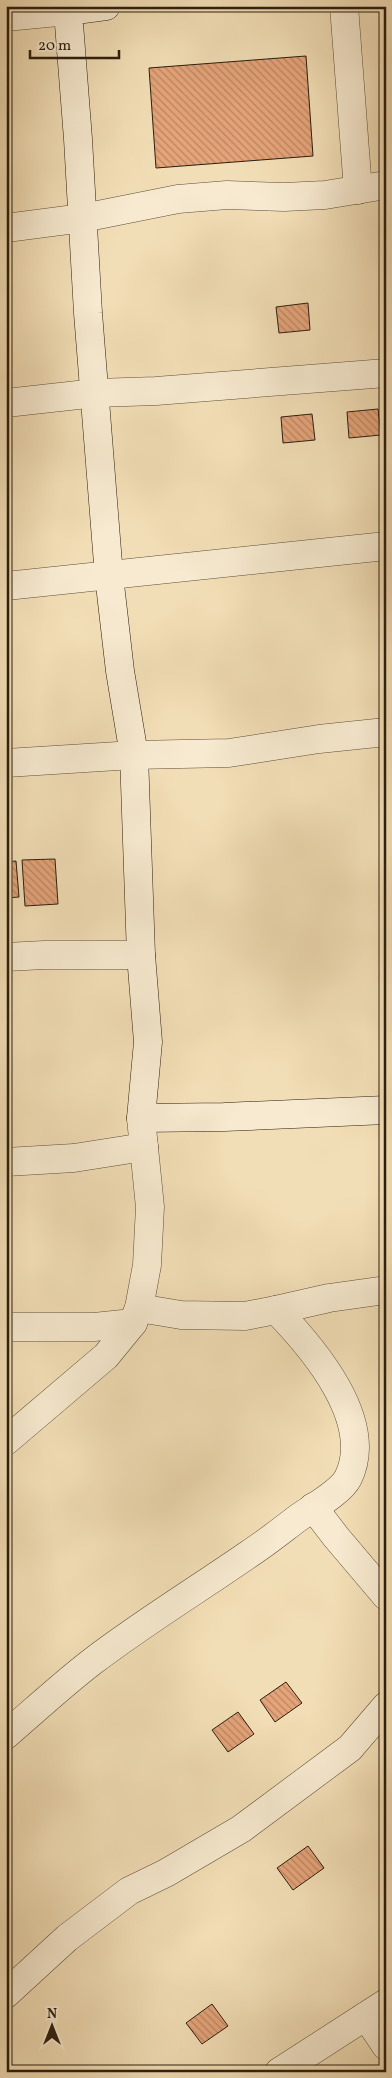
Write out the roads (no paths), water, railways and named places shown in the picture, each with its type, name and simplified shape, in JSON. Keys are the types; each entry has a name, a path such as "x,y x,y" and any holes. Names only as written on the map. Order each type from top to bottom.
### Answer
{"street":[{"path":"6,17 106,6"},
{"path":"344,6 358,190"},
{"path":"6,1441 106,1356 136,1316 147,1265 150,1207 141,1118 148,1042 141,956 134,755 120,671 110,576 88,313 68,11"},
{"path":"6,228 83,218 178,199 227,195 284,197 325,195 386,185"},
{"path":"6,403 96,393 156,391 386,373"},
{"path":"6,586 386,546"},
{"path":"6,763 134,755 229,753 319,739 386,732"},
{"path":"6,957 44,955 141,956"},
{"path":"141,1118 224,1117 386,1110"},
{"path":"6,1162 74,1158 144,1147"},
{"path":"6,1327 94,1327 136,1316 245,1316 329,1298 386,1290"},
{"path":"6,1735 93,1662 171,1605 251,1553 335,1492 347,1479 354,1457 355,1434 340,1397 314,1352 276,1310"},
{"path":"313,1507 336,1538 386,1596"},
{"path":"6,1994 67,1938 129,1891 241,1829 350,1748 386,1706"},
{"path":"279,2072 311,2064 376,2010 386,2046"}]}
